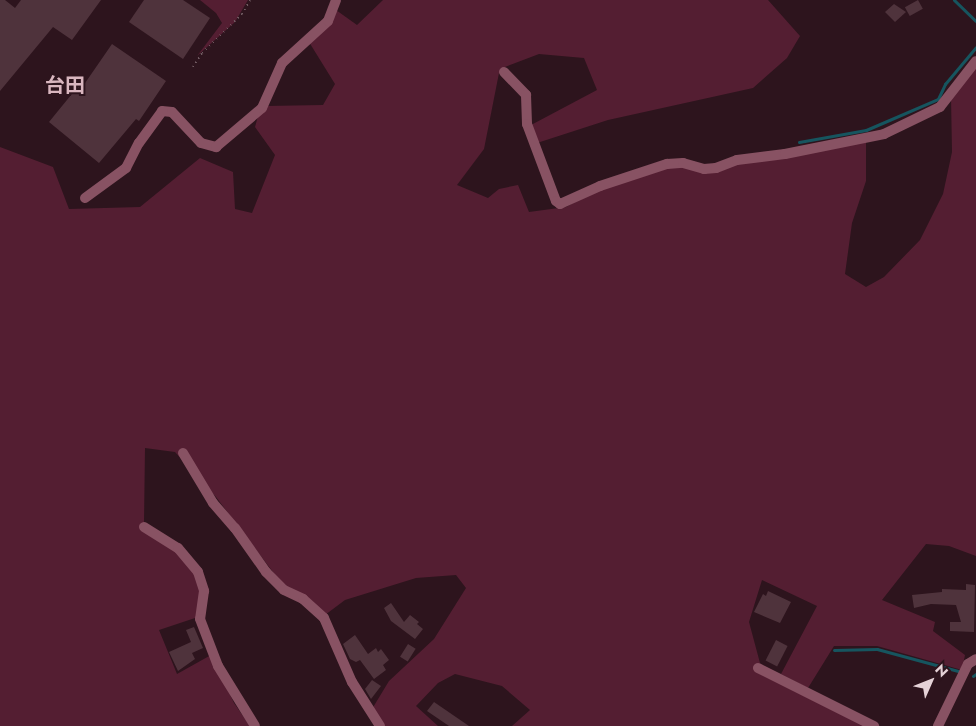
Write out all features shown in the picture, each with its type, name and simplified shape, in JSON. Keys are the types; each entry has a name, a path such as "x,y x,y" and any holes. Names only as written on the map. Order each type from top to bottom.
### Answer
{"street":[{"path":"85,198 126,168 139,143 162,111 172,112 201,143 211,148 216,147 262,108 282,63 328,21 336,0"},
{"path":"504,72 526,95 527,124 556,201 560,204 600,186 667,164 683,163 704,169 716,168 737,160 785,154 884,134 940,107 976,61"},
{"path":"183,453 213,503 235,528 266,572 284,590 303,599 324,618 352,682 380,726"},
{"path":"144,527 178,548 198,572 204,591 200,619 218,666 255,726"},
{"path":"938,726 968,664 976,659"},
{"path":"758,668 874,726"}],"path":[{"path":"193,67 202,53 242,14 250,0"}],"shaded area":[{"path":"200,0 248,0 235,22 197,56 222,23 216,13"},
{"path":"383,0 768,0 800,36 787,58 753,88 608,120 537,143 531,125 597,90 584,58 539,54 505,67 499,73 484,149 457,185 488,198 499,189 518,185 529,212 566,207 605,186 668,167 734,163 866,141 866,181 852,223 845,274 866,287 884,277 920,240 943,194 952,152 951,98 976,67 976,556 949,546 926,544 882,600 935,622 933,631 965,655 962,670 877,646 834,646 808,688 781,674 817,606 762,580 749,622 760,663 756,669 865,726 512,726 530,710 502,686 455,674 438,683 416,706 438,726 384,726 372,709 389,681 434,639 466,588 456,575 416,578 345,600 325,615 279,580 216,497 175,452 145,448 144,523 174,549 195,573 201,591 198,617 159,630 177,674 211,655 234,703 250,726 0,726 0,147 53,167 69,209 140,207 200,158 233,172 235,209 252,213 275,155 255,127 258,116 266,106 323,105 335,84 309,42 336,10 357,25"}],"building":[{"path":"0,0 5,0 15,8 21,0 101,0 72,40 53,27 0,91"},
{"path":"144,0 183,0 210,18 183,59 129,22"},
{"path":"918,0 923,9 910,16 905,7"},
{"path":"894,4 906,12 895,22 885,12"},
{"path":"112,44 166,81 139,121 136,119 99,163 49,122 80,84 83,86"},
{"path":"966,584 975,585 974,632 950,631 950,622 961,622 956,605 931,604 914,608 912,595 942,592 942,589 966,590"},
{"path":"768,591 791,602 780,623 754,612 763,594 766,596"},
{"path":"391,603 404,622 410,615 419,622 417,624 423,629 415,639 391,621 384,608"},
{"path":"194,627 203,648 192,653 195,659 178,671 169,652 191,642 186,630"},
{"path":"355,635 368,654 376,648 378,652 381,649 389,660 383,665 386,670 374,679 360,660 356,662 350,659 343,644"},
{"path":"776,640 788,646 777,666 766,660"},
{"path":"408,644 416,649 408,661 400,657"},
{"path":"372,680 381,686 371,699 365,689"},
{"path":"434,702 469,726 449,726 427,711"}],"waterway":[{"path":"954,0 976,21"},
{"path":"799,142 866,130 938,99 945,84 976,47"},
{"path":"834,650 877,649 958,671"}],"district":[{"name":"台田","path":"65,85"}]}
